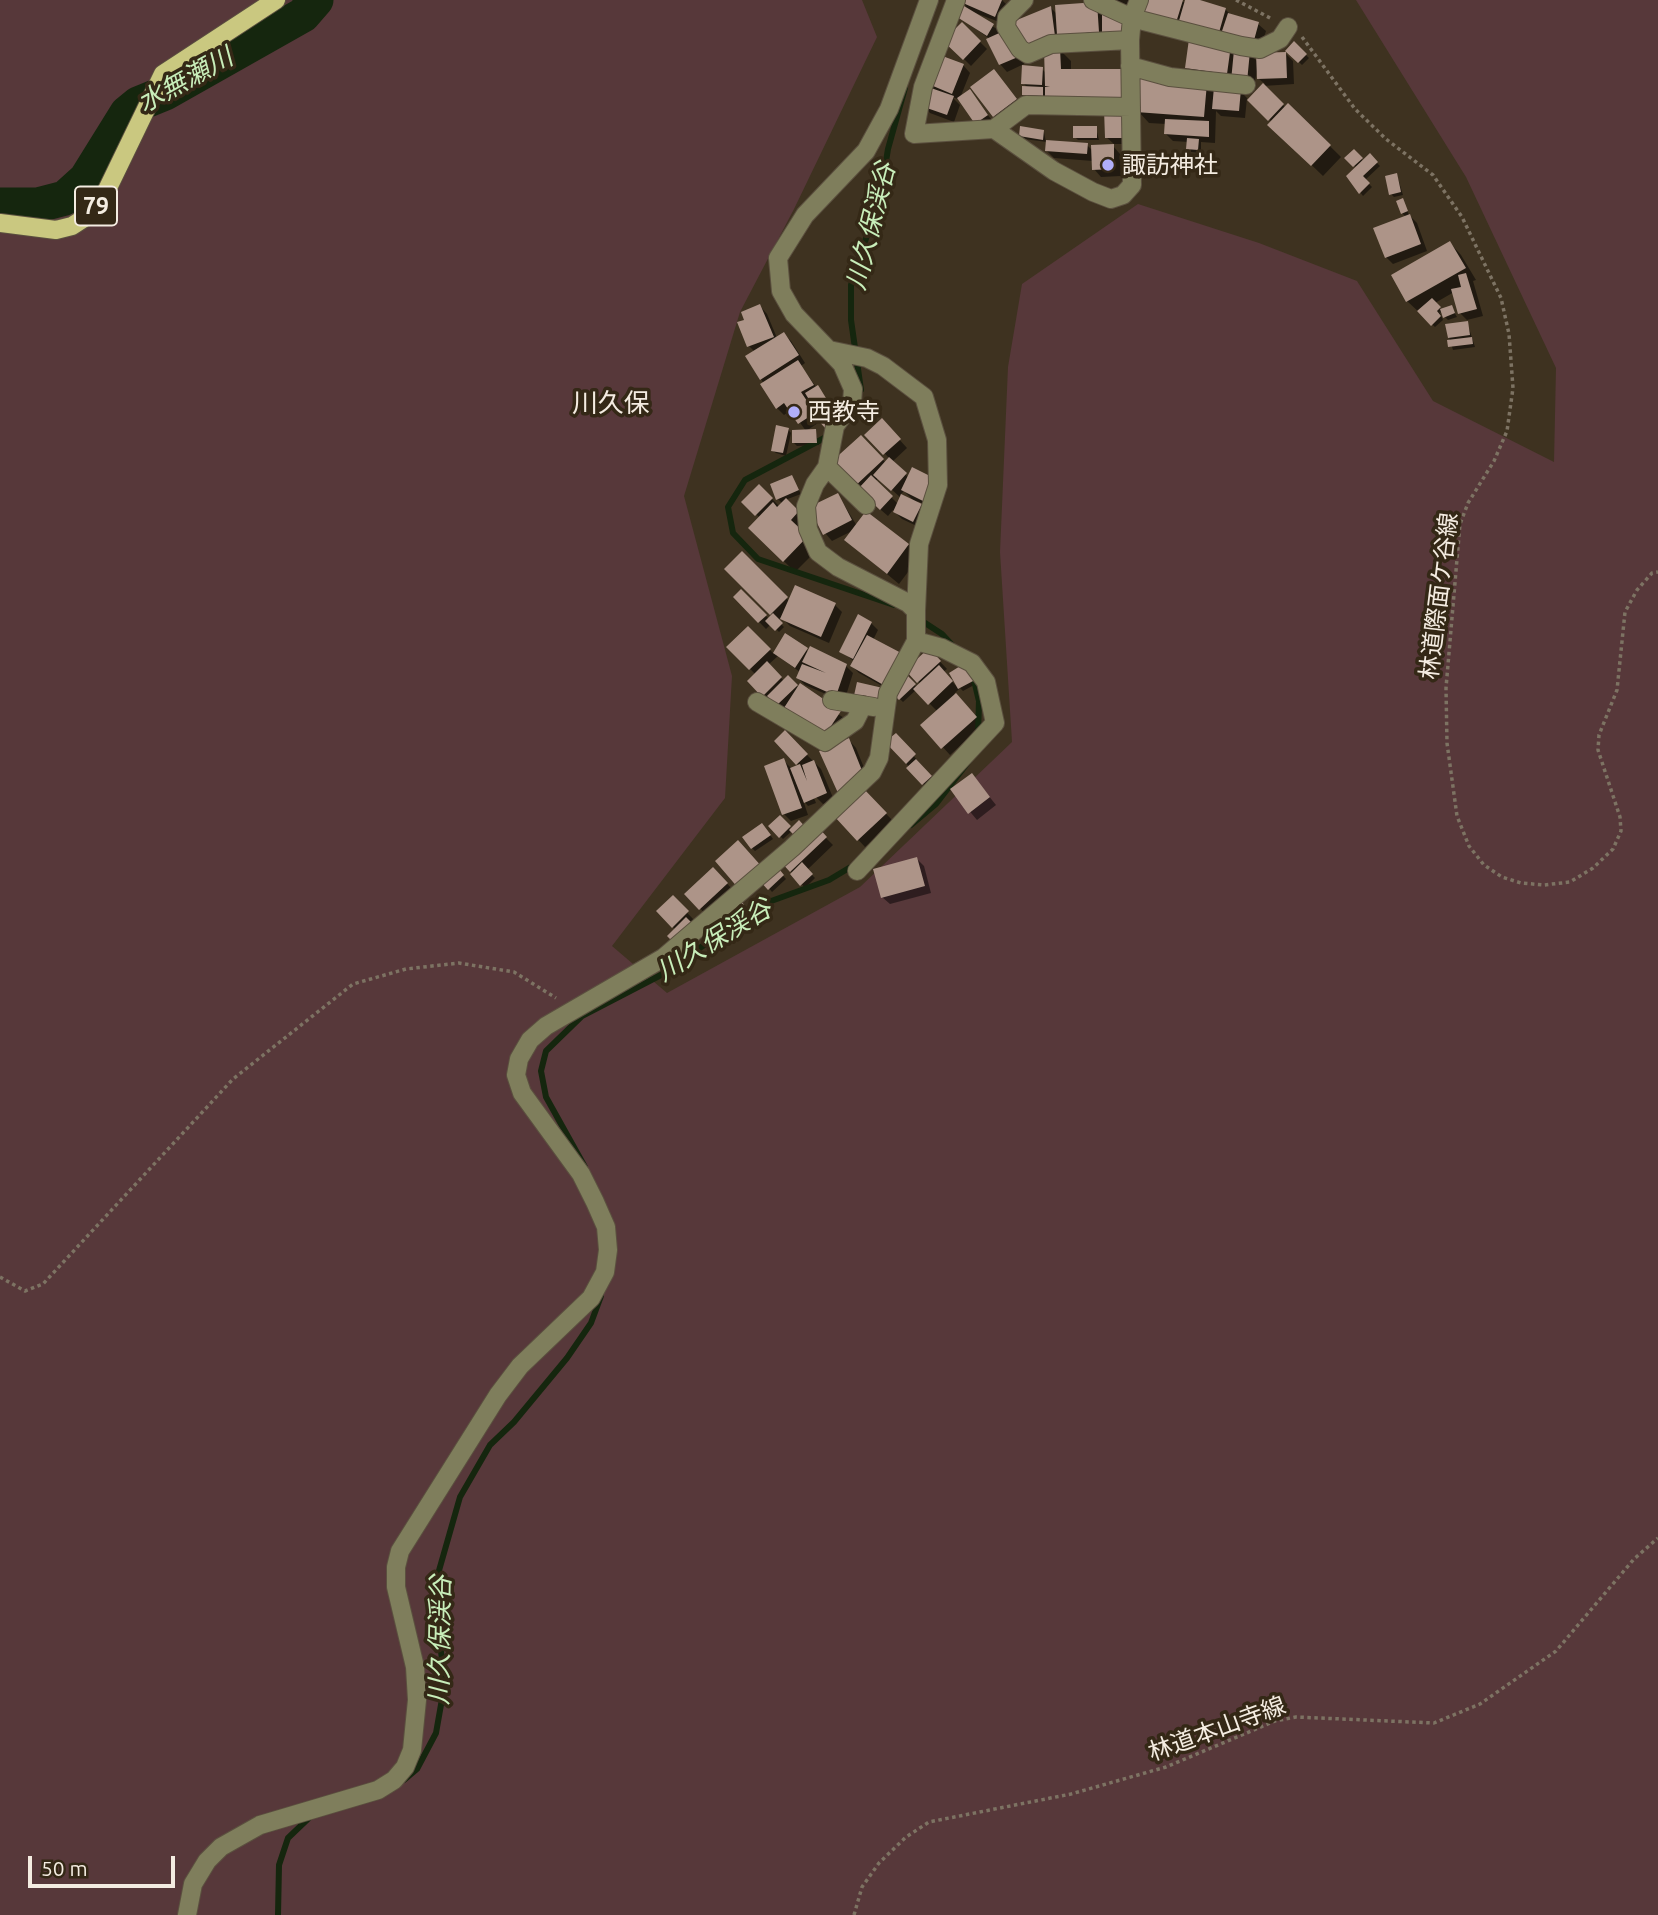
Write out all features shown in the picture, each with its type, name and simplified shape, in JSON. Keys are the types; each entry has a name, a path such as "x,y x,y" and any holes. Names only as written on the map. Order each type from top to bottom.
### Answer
{"main road":[{"name":"79","path":"0,223 56,230 72,226 89,215 106,192 163,74 276,0"}],"street":[{"path":"1024,0 1007,17 1006,27 1020,49 1028,54 1051,44 1130,40"},
{"path":"1093,0 1132,18 1260,48 1280,39 1288,27"},
{"path":"994,129 1054,171 1111,199 1123,195 1132,185 1130,40 1132,18 1139,0"},
{"path":"916,611 908,603 838,567 818,552 808,530 806,506 815,484 827,467 835,426 852,402 853,389 842,365 794,314 781,291 778,258 805,215 866,151 889,109 928,2 952,6 923,87 914,134 994,129 1026,105 1131,107"},
{"path":"1130,66 1171,77 1246,85"},
{"path":"187,1915 193,1884 207,1861 221,1847 260,1825 378,1790 394,1780 405,1767 412,1750 417,1700 415,1667 396,1587 396,1567 400,1551 498,1395 520,1366 591,1298 605,1272 608,1251 606,1227 581,1174 522,1094 516,1074 519,1059 530,1040 546,1026 663,958 792,848 872,772 879,758 888,693 916,641 919,544 938,485 937,440 924,397 883,366 867,358 829,350"},
{"path":"827,467 866,505"},
{"path":"857,871 995,723 986,682 972,663 942,648 916,641"},
{"path":"832,700 884,709"},
{"path":"757,702 825,742 855,721 863,705"}],"path":[{"name":"林道際面ケ谷線","path":"1236,0 1297,32 1312,48 1355,109 1386,139 1433,175 1462,217 1501,298 1509,334 1513,388 1507,431 1494,461 1468,503 1460,524 1446,688 1447,743 1457,816 1469,846 1484,865 1502,877 1521,883 1544,885 1570,882 1593,868 1613,849 1620,831 1620,817 1598,750 1599,735 1617,690 1625,612 1637,590 1652,573 1658,572"},
{"path":"0,1277 25,1290 43,1284 233,1079 354,984 406,969 459,963 514,972 539,990"},
{"name":"林道本山寺線","path":"854,1915 862,1886 880,1863 906,1837 929,1822 1072,1794 1166,1767 1275,1721 1296,1717 1434,1723 1480,1704 1556,1651 1634,1559 1658,1538"}],"shaded area":[{"path":"0,0 862,0 877,37 794,209 740,312 684,496 732,676 725,798 612,946 667,993 860,887 1012,742 1000,552 1008,367 1022,284 1138,204 1259,243 1357,281 1433,401 1554,462 1556,368 1466,177 1356,0 1658,0 1658,1915 0,1915"}],"building":[{"path":"956,0 1002,0 995,17"},
{"path":"1146,0 1183,0 1175,26 1141,16"},
{"path":"1185,0 1200,0 1226,8 1218,36 1178,24"},
{"path":"1097,2 1099,32 1057,35 1055,5"},
{"path":"964,6 994,24 987,36 957,17"},
{"path":"1051,6 1055,36 1024,49 1012,22"},
{"path":"1102,8 1124,17 1125,35 1102,35"},
{"path":"1228,13 1259,22 1253,44 1221,34"},
{"path":"962,22 981,41 963,60 943,41"},
{"path":"1006,30 1018,57 999,65 986,39"},
{"path":"1189,39 1231,45 1227,74 1185,68"},
{"path":"1294,41 1307,54 1298,63 1285,51"},
{"path":"1044,48 1060,48 1061,69 1123,69 1123,100 1045,100 1045,87 1050,86 1045,86"},
{"path":"1234,50 1250,51 1247,82 1231,81"},
{"path":"1286,52 1287,78 1257,79 1256,53"},
{"path":"937,54 964,64 952,94 926,83"},
{"path":"1022,65 1043,67 1042,85 1021,84"},
{"path":"994,69 1017,99 993,117 970,87"},
{"path":"1138,77 1207,83 1204,117 1136,112"},
{"path":"1263,83 1284,104 1268,121 1247,100"},
{"path":"1022,86 1043,87 1043,96 1022,95"},
{"path":"928,87 954,96 947,115 921,106"},
{"path":"1214,87 1241,89 1239,111 1212,109"},
{"path":"970,89 988,115 975,124 957,98"},
{"path":"1288,103 1331,145 1311,166 1267,125"},
{"path":"1104,109 1126,109 1126,138 1105,138"},
{"path":"1165,119 1209,121 1209,137 1164,134"},
{"path":"1020,126 1044,130 1043,140 1019,136"},
{"path":"1073,126 1097,126 1097,138 1073,138"},
{"path":"1187,138 1199,139 1198,150 1186,149"},
{"path":"1046,140 1088,143 1087,154 1045,151"},
{"path":"1114,144 1114,169 1092,170 1091,145"},
{"path":"1354,149 1363,158 1353,167 1344,158"},
{"path":"1370,153 1378,162 1363,176 1370,183 1359,194 1346,176"},
{"path":"1397,173 1401,192 1389,195 1385,176"},
{"path":"1403,198 1408,211 1401,214 1396,201"},
{"path":"1410,214 1421,244 1385,258 1373,228"},
{"path":"1450,241 1466,268 1406,302 1391,275"},
{"path":"1466,273 1477,309 1458,314 1451,289 1461,287 1458,275"},
{"path":"1432,298 1441,307 1437,311 1441,316 1431,326 1417,311"},
{"path":"760,304 774,337 747,347 737,322 744,320 741,312"},
{"path":"1452,305 1455,313 1443,318 1440,309"},
{"path":"1468,321 1470,335 1448,338 1445,324"},
{"path":"784,332 799,355 760,380 745,356"},
{"path":"1472,337 1473,344 1448,347 1447,340"},
{"path":"798,360 814,385 801,392 815,413 798,424 784,403 776,409 760,384"},
{"path":"818,385 829,403 816,411 805,393"},
{"path":"835,398 846,409 826,429 816,418"},
{"path":"882,418 901,439 883,455 864,435"},
{"path":"776,425 789,428 783,453 771,451"},
{"path":"816,429 817,443 792,443 792,430"},
{"path":"861,435 884,459 853,488 830,463"},
{"path":"889,457 907,473 891,491 873,475"},
{"path":"912,467 934,478 923,501 901,490"},
{"path":"792,475 799,490 776,500 770,484"},
{"path":"871,475 893,496 880,510 858,489"},
{"path":"759,484 773,498 755,516 741,502"},
{"path":"838,493 852,520 823,535 809,507"},
{"path":"901,494 922,504 913,522 893,512"},
{"path":"786,498 799,511 791,520 808,536 783,562 748,528 773,502 777,507"},
{"path":"866,511 909,544 887,574 844,540"},
{"path":"742,551 788,597 770,615 724,569"},
{"path":"795,585 836,603 821,637 780,619"},
{"path":"741,589 767,615 758,623 733,597"},
{"path":"773,613 783,623 775,631 765,621"},
{"path":"858,614 872,622 853,659 839,652"},
{"path":"748,626 771,649 749,670 726,647"},
{"path":"785,633 808,648 795,668 773,653"},
{"path":"867,635 905,655 887,687 850,666"},
{"path":"810,646 847,664 836,696 796,678 802,664 826,673 802,662"},
{"path":"929,648 941,661 917,683 905,670"},
{"path":"767,661 782,677 762,697 747,681"},
{"path":"965,663 975,680 958,689 949,673"},
{"path":"939,665 953,681 928,705 913,689"},
{"path":"788,675 798,685 776,706 767,696"},
{"path":"907,675 916,684 899,700 890,691"},
{"path":"857,682 883,688 879,707 853,700"},
{"path":"800,683 841,711 823,738 782,711"},
{"path":"956,693 977,717 941,749 920,725"},
{"path":"785,730 808,754 796,765 774,741"},
{"path":"896,733 916,754 906,764 885,742"},
{"path":"849,738 865,778 838,793 819,751"},
{"path":"784,758 802,808 782,815 764,766"},
{"path":"916,759 932,776 922,785 906,768"},
{"path":"814,760 827,793 804,803 790,768 800,764 807,781 802,765"},
{"path":"972,773 990,797 968,814 950,789"},
{"path":"863,788 887,813 857,841 834,816"},
{"path":"780,815 791,826 779,838 768,826"},
{"path":"799,820 808,830 798,839 789,830"},
{"path":"762,823 771,835 751,849 742,837"},
{"path":"818,827 827,837 790,872 781,862"},
{"path":"738,840 763,868 739,889 715,861"},
{"path":"917,857 925,886 881,898 873,869"},
{"path":"802,862 813,874 800,886 790,874"},
{"path":"775,864 784,875 768,890 759,880"},
{"path":"713,867 728,883 699,910 684,894"},
{"path":"673,895 689,911 672,928 656,911"},
{"path":"736,895 746,907 723,927 713,915"},
{"path":"686,917 695,926 676,945 667,936"}],"waterway":[{"name":"水無瀬川","path":"0,205 38,205 65,198 86,179 127,113 138,104 165,93 303,15 316,0"},
{"name":"川久保渓谷","path":"861,390 851,320 851,285 881,192 888,149 905,88"},
{"name":"川久保渓谷","path":"830,435 745,480 728,507 733,533 758,559 894,605"},
{"name":"川久保渓谷","path":"919,619 942,634 954,647"},
{"name":"川久保渓谷","path":"973,676 979,701 978,734"},
{"name":"川久保渓谷","path":"911,825 936,804 969,761"},
{"name":"川久保渓谷","path":"585,1167 546,1097 541,1071 546,1051 582,1016 661,975 763,904 829,880 854,865"},
{"name":"川久保渓谷","path":"404,1780 417,1769 436,1733 445,1682 437,1621 436,1581 460,1497 490,1445 514,1422 567,1358 591,1323 601,1296"},
{"name":"川久保渓谷","path":"278,1915 279,1865 288,1838 311,1816"}],"place":[{"name":"諏訪神社","path":"1108,165"},
{"name":"西教寺","path":"794,412"}],"district":[{"name":"川久保","path":"611,403"}]}
